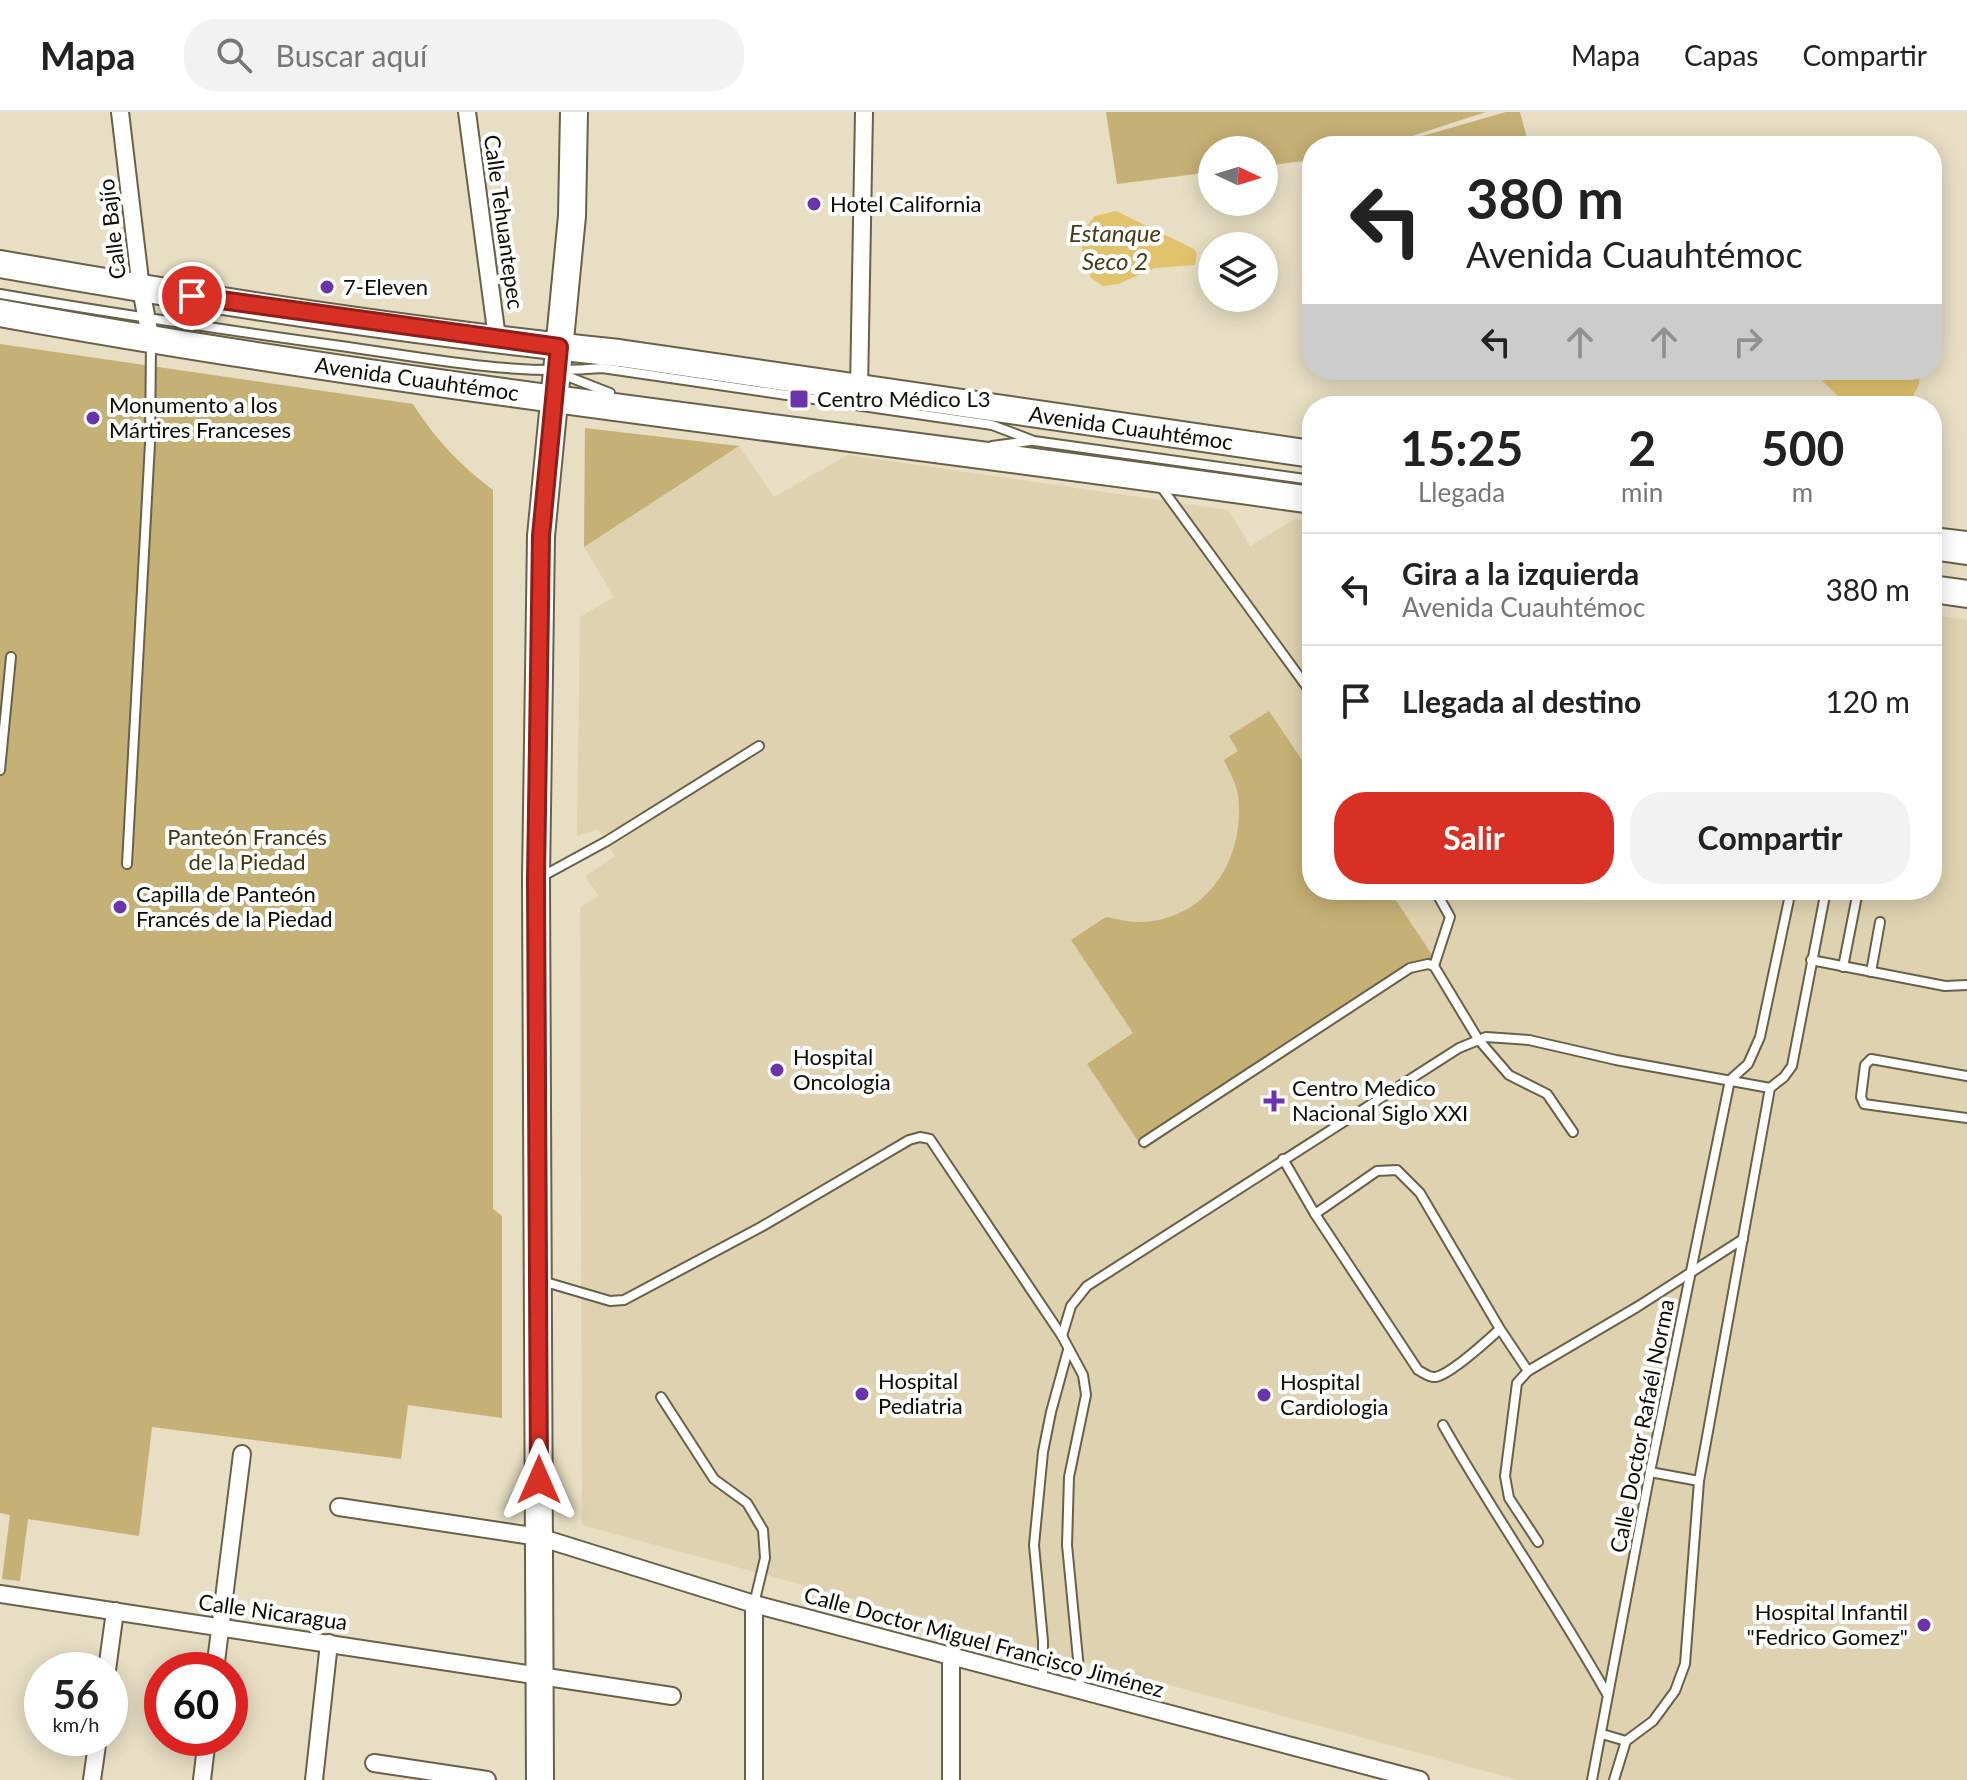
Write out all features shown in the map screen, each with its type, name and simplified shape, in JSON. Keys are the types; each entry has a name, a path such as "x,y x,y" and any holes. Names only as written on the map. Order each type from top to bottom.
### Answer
{"main road":[{"path":"540,1780 536,879 541,536 572,216 574,112"},
{"name":"Avenida Cuauhtémoc","path":"0,264 141,289 497,338 557,373 619,353 1302,453"},
{"name":"Avenida Cuauhtémoc","path":"0,313 557,373 1154,477 1302,499"},
{"path":"1942,542 1967,545"},
{"path":"1942,590 1967,594"}],"street":[{"name":"Calle Bajío","path":"120,112 141,289 149,330"},
{"name":"Calle Tehuantepec","path":"467,112 497,338"},
{"path":"859,389 864,112"},
{"path":"217,1652 242,1454"},
{"name":"Calle Doctor Miguel Francisco Jiménez","path":"339,1507 539,1537 754,1604 1420,1780"},
{"name":"Calle Nicaragua","path":"0,1594 672,1696"},
{"path":"754,1604 754,1780"},
{"path":"109,1652 115,1611"},
{"path":"314,1780 329,1643"},
{"path":"951,1656 951,1780"},
{"path":"92,1780 95,1756"},
{"path":"202,1780 205,1756"},
{"path":"374,1763 487,1780"}],"lane":[{"path":"0,294 149,330 150,443 127,864"},
{"path":"557,373 602,368 992,425 1034,441 1302,479"},
{"path":"557,373 618,395"},
{"path":"976,444 991,446 1034,441"},
{"path":"1154,477 1302,680"},
{"path":"1942,556 1967,560"},
{"path":"0,770 11,657"},
{"path":"536,879 607,841 759,746"},
{"path":"1434,966 1450,917 1441,900"},
{"path":"1730,1080 1748,1064 1760,1037 1789,900"},
{"path":"1614,1780 1626,1741 1653,1721 1675,1691 1685,1664 1699,1481 1770,1088 1792,1066 1824,900"},
{"path":"1843,967 1856,900"},
{"path":"1871,972 1880,922"},
{"path":"1811,960 1945,986 1967,985"},
{"path":"1144,1142 1410,968 1428,964 1434,966 1478,1039 1509,1075 1547,1094 1573,1132"},
{"path":"1062,1336 1071,1306 1087,1286 1283,1159 1478,1039 1529,1040 1616,1060 1770,1088"},
{"path":"1967,1076 1871,1059 1865,1065 1861,1097 1864,1104 1967,1118"},
{"name":"Calle Doctor Rafaél Norma","path":"1592,1780 1650,1472 1730,1080"},
{"path":"537,1279 610,1301 624,1300 761,1227 909,1140 920,1137 930,1139 1062,1336 1083,1375 1086,1395 1069,1477 1067,1545 1081,1690"},
{"path":"1283,1159 1315,1214 1418,1370 1431,1377 1438,1376 1500,1329"},
{"path":"1315,1214 1377,1171 1397,1170 1420,1193 1528,1371"},
{"path":"1538,1542 1509,1498 1505,1476 1517,1383 1528,1371 1637,1307 1743,1239"},
{"path":"1043,1680 1043,1641 1034,1545 1043,1452 1068,1350"},
{"path":"661,1397 714,1479 747,1503 763,1530 765,1558 754,1604"},
{"path":"1443,1425 1608,1695"},
{"path":"1650,1472 1699,1481"},
{"path":"1493,1509 1509,1498"},
{"path":"1602,1734 1626,1741"}],"shaded area":[{"name":"Centro Medico Nacional Siglo XXI","path":"739,446 774,497 848,455 1228,510 1250,546 1295,519 1302,520 1302,900 1942,900 1942,616 1967,620 1967,1780 1518,1780 582,1525 580,907 599,896 585,876 615,856 598,829 577,836 580,617 614,597 584,547"}],"green space":[{"path":"1106,112 1486,112 1412,136 1302,136 1302,161 1278,164 1278,136 1198,136 1198,174 1117,184"},
{"path":"1506,112 1520,112 1526,136 1422,136"},
{"name":"Panteón Francés de la Piedad","path":"0,344 413,404 449,451 493,490 493,1209 502,1216 502,1418 408,1405 401,1459 152,1427 139,1536 28,1519 20,1581 2,1579 10,1515 0,1513"},
{"path":"585,428 739,446 584,547"},
{"path":"1269,711 1302,760 1302,900 1396,900 1433,956 1346,1010 1144,1150 1087,1064 1133,1033 1071,940 1106,917 1136,922 1183,912 1216,883 1228,864 1239,819 1237,791 1224,760 1238,751 1229,736"}],"water":[{"name":"Estanque Seco 2","path":"1116,211 1194,249 1197,254 1195,265 1155,268 1118,284 1103,286 1091,278 1082,254 1082,232 1095,216"},
{"path":"1821,380 1919,380 1913,396 1838,396"}],"place":[{"name":"Hotel California","path":"814,204"},
{"name":"7-Eleven","path":"327,287"},
{"name":"Centro Médico L3","path":"799,399"},
{"name":"Monumento a los Mártires Franceses","path":"93,418"},
{"name":"Capilla de Panteón Francés de la Piedad","path":"120,907"},
{"name":"Hospital Oncologia","path":"777,1070"},
{"name":"Centro Medico Nacional Siglo XXI","path":"1274,1101"},
{"name":"Hospital Pediatria","path":"862,1394"},
{"name":"Hospital Cardiologia","path":"1264,1395"},
{"name":"Hospital Infantil \"Fedrico Gomez\"","path":"1924,1625"}],"route":[{"path":"192,296 559,347 541,536 536,879 539,1480"}]}
